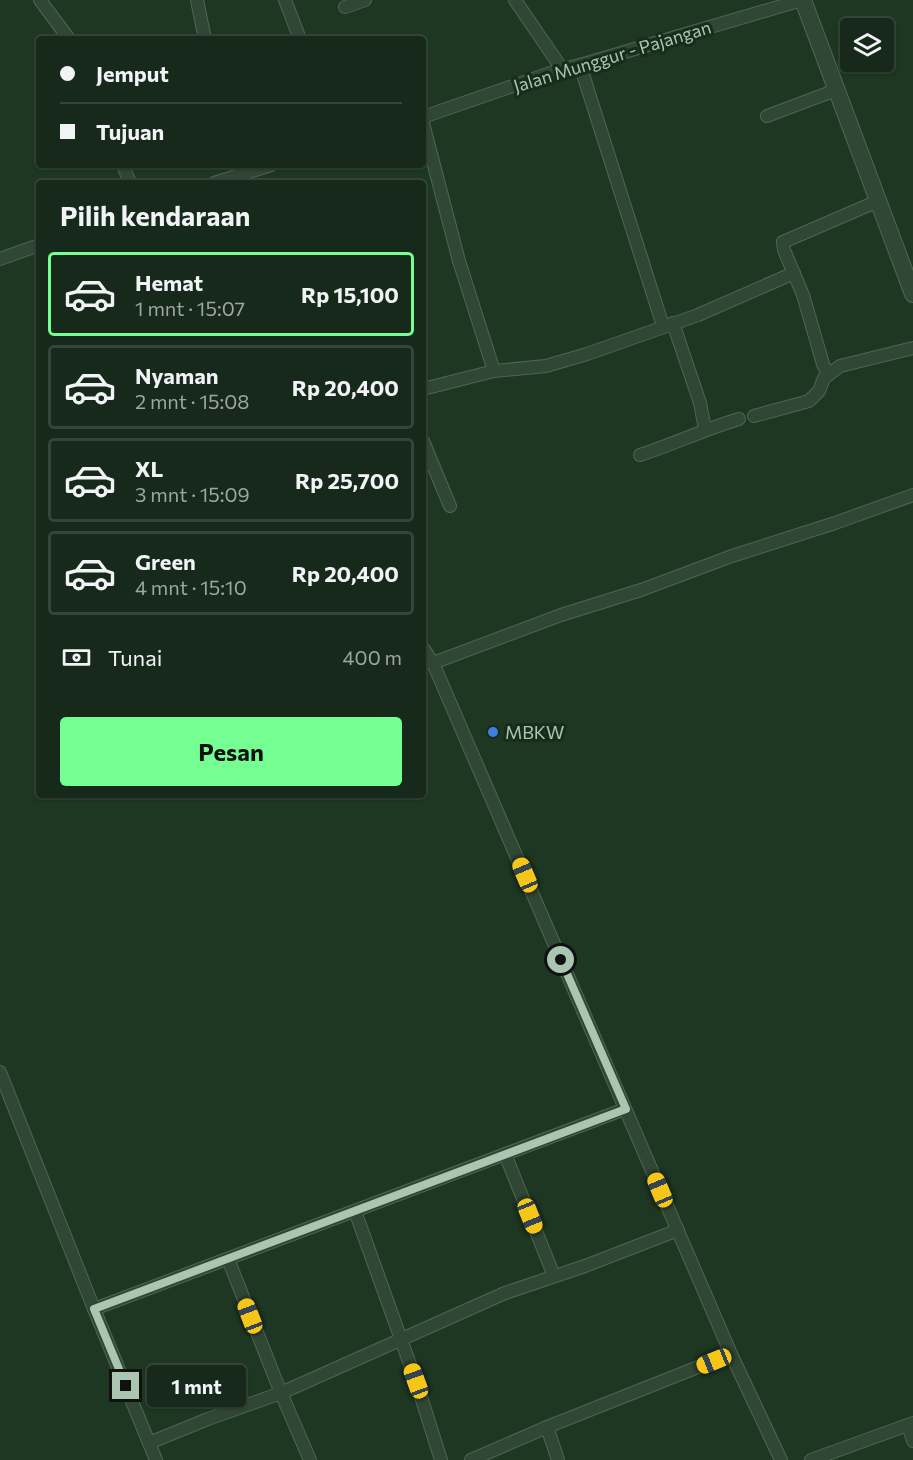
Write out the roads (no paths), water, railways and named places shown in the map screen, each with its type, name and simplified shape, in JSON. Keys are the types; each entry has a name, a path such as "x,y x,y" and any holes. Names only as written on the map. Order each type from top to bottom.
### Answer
{"street":[{"path":"40,0 67,36"},
{"path":"197,0 204,36"},
{"path":"285,0 299,36"},
{"path":"345,7 365,0"},
{"path":"515,0 561,69"},
{"path":"802,0 913,294"},
{"name":"Jalan Munggur - Pajangan","path":"426,116 561,69 802,0"},
{"path":"580,65 668,325 700,403 705,429"},
{"path":"767,116 836,90"},
{"path":"426,134 459,261 494,371"},
{"path":"221,180 245,169"},
{"path":"828,375 803,295 784,250 783,242 878,201"},
{"path":"0,259 36,245"},
{"path":"426,388 494,371 546,366 698,315 794,273"},
{"path":"754,416 809,401 819,391 828,375 840,366 913,348"},
{"path":"640,455 675,444 705,429 739,418"},
{"path":"426,448 450,506"},
{"path":"433,663 561,615 641,590 732,556 913,495"},
{"path":"426,652 433,663 732,1354 781,1460"},
{"path":"0,1072 156,1460"},
{"path":"94,1309 626,1109"},
{"path":"505,1154 554,1276"},
{"path":"355,1211 441,1460"},
{"path":"149,1443 281,1393 505,1293 678,1230"},
{"path":"228,1259 310,1460"},
{"path":"471,1460 547,1427 732,1354"},
{"path":"811,1460 910,1424 913,1441"},
{"path":"547,1427 558,1460"}],"place":[{"name":"MBKW","path":"493,732"}]}
